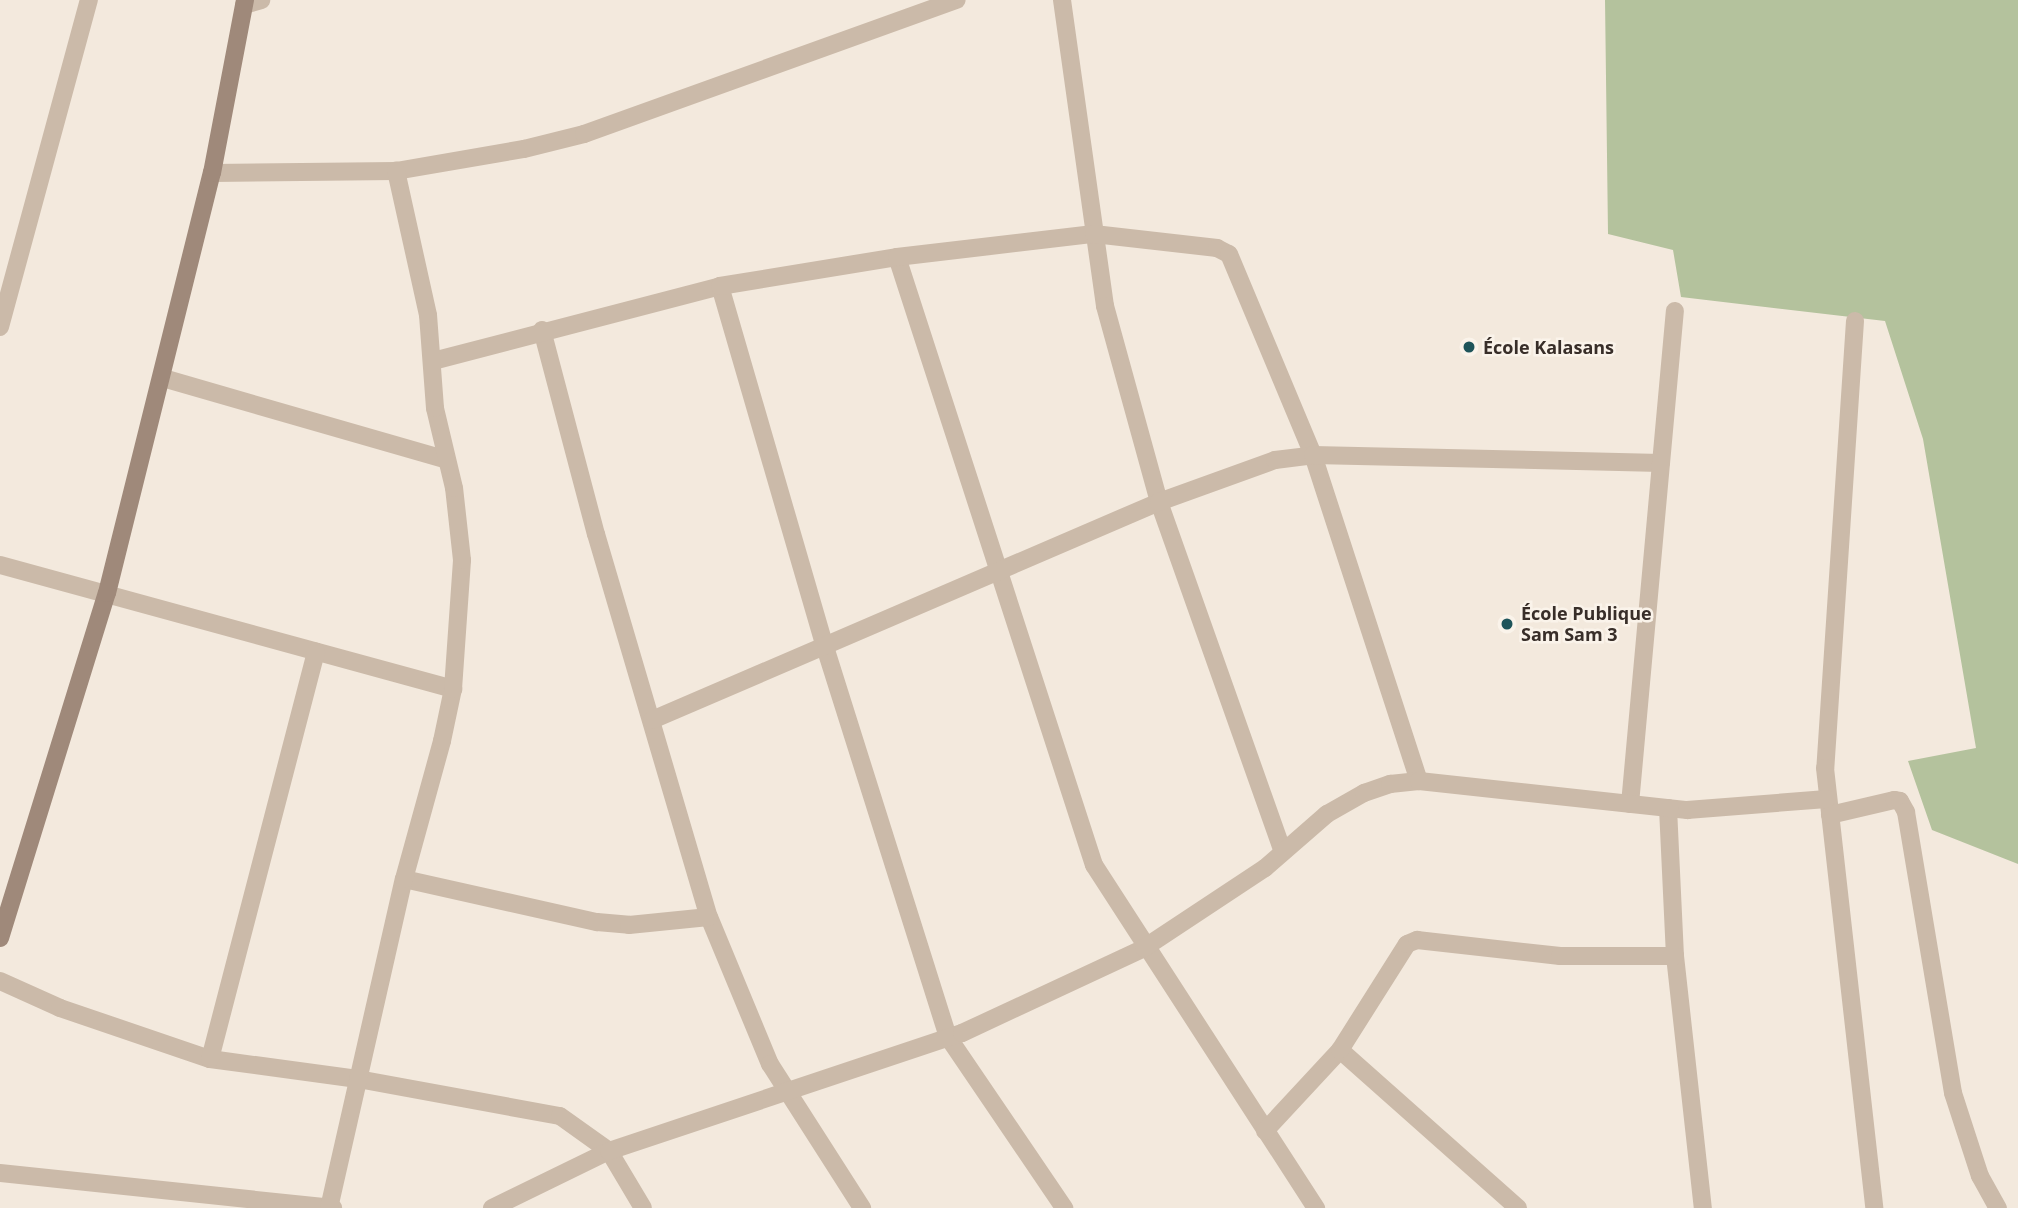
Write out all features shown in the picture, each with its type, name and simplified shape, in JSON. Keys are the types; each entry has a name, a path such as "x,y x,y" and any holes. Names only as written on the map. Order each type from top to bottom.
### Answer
{"street":[{"path":"0,327 89,0"},
{"path":"212,173 396,171 584,134 957,0"},
{"path":"1062,0 1079,99 1105,306 1159,502 1283,852"},
{"path":"0,938 107,593 163,378 250,2"},
{"path":"0,1172 331,1208 404,879 453,689 462,560 454,488 444,458 435,408 433,361 421,275 396,171"},
{"path":"433,361 542,330 720,286 897,257 1094,234 1217,248 1229,254 1313,455 1419,781"},
{"path":"897,257 1094,865 1144,948 1316,1208"},
{"path":"720,286 825,647 948,1037 1064,1208"},
{"path":"1630,804 1675,311"},
{"path":"1855,321 1825,768 1874,1208"},
{"path":"542,330 596,534 709,916 750,1022 786,1089 862,1208"},
{"path":"163,378 444,458"},
{"path":"652,720 1159,502 1275,460 1313,455 1661,463"},
{"path":"0,565 453,689"},
{"path":"210,1059 316,652"},
{"path":"492,1208 609,1151 786,1089 948,1037 1144,948 1283,852 1327,814 1364,793 1419,781 1668,808 1829,807 1894,800 1906,812 1953,1093 1980,1176 1998,1208"},
{"path":"1668,808 1675,956 1703,1208"},
{"path":"404,879 597,922 629,925 709,916"},
{"path":"1265,1131 1340,1050 1399,953 1418,940 1560,956 1675,956"},
{"path":"0,981 60,1008 210,1059 358,1079 560,1116 609,1151 643,1208"},
{"path":"1340,1050 1518,1208"}],"green space":[{"path":"1605,0 2018,0 2018,864 1932,830 1908,761 1976,748 1923,439 1885,321 1681,297 1673,250 1608,234"}],"place":[{"name":"École Kalasans","path":"1469,347"},
{"name":"École Publique Sam Sam 3","path":"1507,624"}]}
